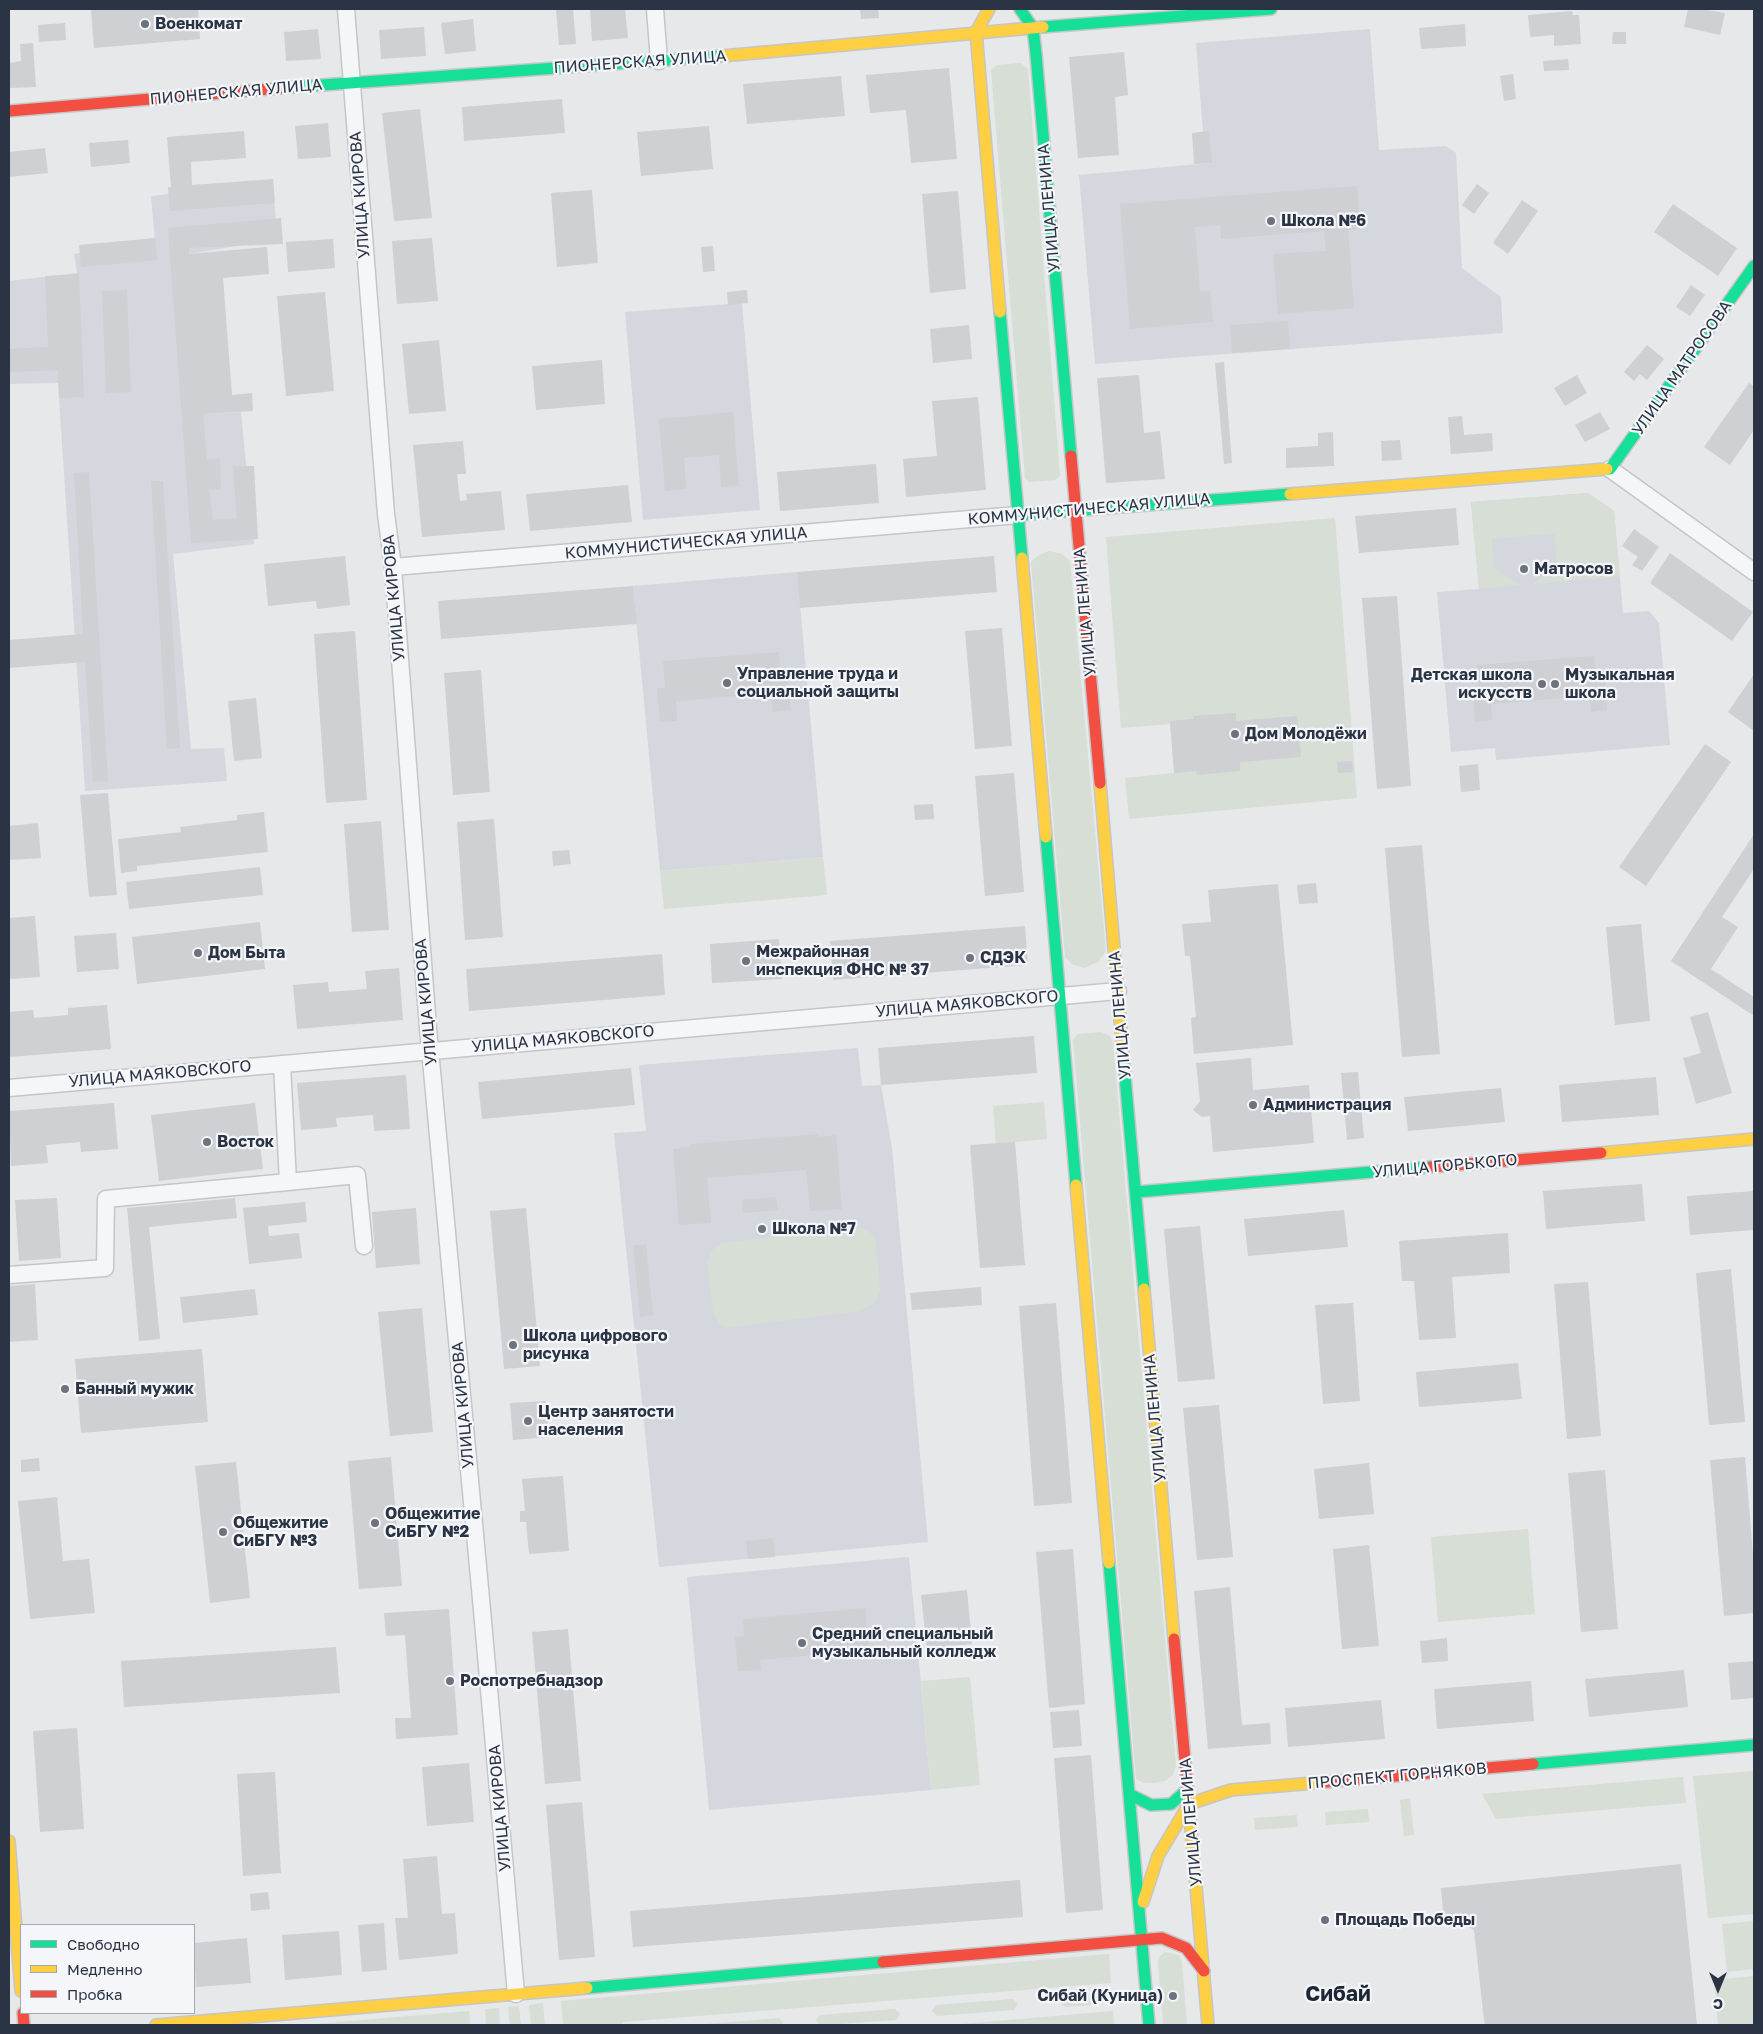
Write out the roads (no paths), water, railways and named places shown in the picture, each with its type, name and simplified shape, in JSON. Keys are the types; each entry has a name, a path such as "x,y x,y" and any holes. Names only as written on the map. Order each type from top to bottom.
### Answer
{"main road":[{"path":"989,9 976,32 1149,2025"},
{"name":"УЛИЦА ЛЕНИНА","path":"1020,9 1033,28 1204,1971 1206,2023"},
{"name":"ПИОНЕРСКАЯ УЛИЦА","path":"9,112 352,82 660,61 976,32 1238,10 1271,9"},
{"name":"УЛИЦА МАТРОСОВА","path":"1610,469 1754,266"},
{"name":"КОММУНИСТИЧЕСКАЯ УЛИЦА","path":"1018,514 1610,469"},
{"name":"УЛИЦА ГОРЬКОГО","path":"1136,1192 1754,1139"},
{"name":"ПРОСПЕКТ ГОРНЯКОВ","path":"1189,1804 1231,1790 1754,1745"},
{"path":"1129,1794 1151,1805 1171,1804 1188,1789"},
{"path":"1142,1940 1144,1896 1158,1856 1189,1804"},
{"path":"9,1841 20,1978"},
{"path":"156,2025 1162,1938 1186,1948 1204,1971"}],"street":[{"name":"УЛИЦА КИРОВА","path":"346,9 386,514 393,567 430,1051 516,1994"},
{"path":"655,9 660,61"},
{"path":"1610,469 1754,572"},
{"name":"КОММУНИСТИЧЕСКАЯ УЛИЦА","path":"393,567 1018,514"},
{"name":"УЛИЦА МАЯКОВСКОГО","path":"9,1088 1118,991"},
{"path":"282,1064 288,1182"},
{"path":"9,1275 106,1268 106,1198 357,1175 364,1246"}],"place":[{"name":"Военкомат","path":"145,24"},
{"name":"Школа №6","path":"1271,221"},
{"name":"Матросов","path":"1524,569"},
{"name":"Управление труда и социальной защиты","path":"727,683"},
{"name":"Детская школа искусств","path":"1542,684"},
{"name":"Музыкальная школа","path":"1555,684"},
{"name":"Дом Молодёжи","path":"1235,734"},
{"name":"Дом Быта","path":"198,953"},
{"name":"СДЭК","path":"970,958"},
{"name":"Межрайонная инспекция ФНС № 37","path":"746,961"},
{"name":"Администрация","path":"1253,1105"},
{"name":"Восток","path":"207,1142"},
{"name":"Школа №7","path":"762,1229"},
{"name":"Школа цифрового рисунка","path":"513,1345"},
{"name":"Банный мужик","path":"65,1389"},
{"name":"Центр занятости населения","path":"528,1421"},
{"name":"Общежитие СиБГУ №2","path":"375,1523"},
{"name":"Общежитие СиБГУ №3","path":"223,1532"},
{"name":"Средний специальный музыкальный колледж","path":"802,1643"},
{"name":"Роспотребнадзор","path":"450,1681"},
{"name":"Площадь Победы","path":"1325,1920"},
{"name":"Сибай (Куница)","path":"1173,1996"}],"district":[{"name":"Сибай","path":"1338,1994"}]}
